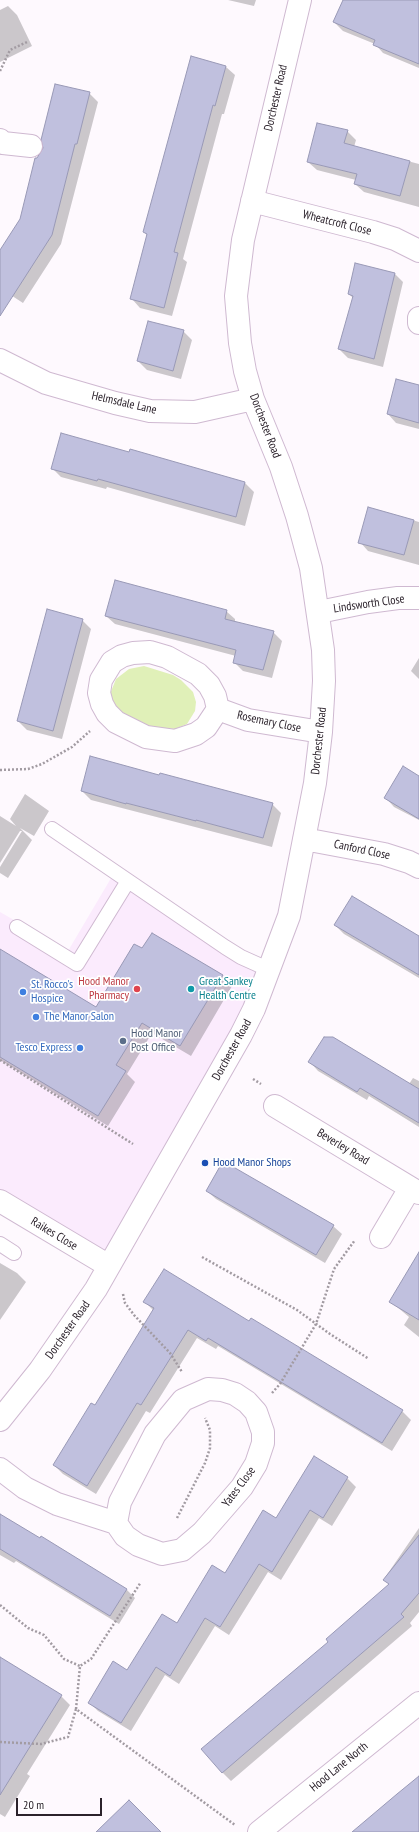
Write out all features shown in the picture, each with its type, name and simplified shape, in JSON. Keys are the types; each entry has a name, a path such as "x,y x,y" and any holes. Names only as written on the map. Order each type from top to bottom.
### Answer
{"street":[{"name":"Dorchester Road","path":"0,1420 40,1370 96,1289 241,1035 254,1009 270,970 289,916 314,783 321,732 324,681 323,650 319,612 311,568 298,516 281,467 254,399 240,343 236,296 243,240 300,0"},
{"path":"1,144 31,146"},
{"name":"Wheatcroft Close","path":"252,201 373,232 395,239 419,251"},
{"path":"419,318 419,323"},
{"name":"Helmsdale Lane","path":"0,360 46,383 115,403 150,411 195,412 254,399"},
{"name":"Lindsworth Close","path":"319,612 375,601 398,598 419,598"},
{"path":"150,652 167,657 198,674 209,685 215,696 218,709 206,727 186,738 175,741 146,737 130,730 107,713 102,704 99,693 101,680 112,662 122,656 133,653 150,652"},
{"name":"Rosemary Close","path":"218,709 248,720 321,732"},
{"name":"Canford Close","path":"304,839 384,854 419,867"},
{"name":"Beverley Road","path":"275,1106 415,1191 381,1237"},
{"name":"Raikes Close","path":"0,1201 109,1266"},
{"name":"Yates Close","path":"116,1523 120,1502 155,1434 183,1400 208,1389 222,1390 235,1394 247,1402 256,1412 263,1432 263,1443 256,1464 242,1487 202,1533 182,1550 162,1554"},
{"path":"0,1469 25,1488 57,1504 116,1523 125,1536 138,1544 162,1554"},
{"name":"Hood Lane North","path":"250,1830 419,1703"}],"lane":[{"path":"52,829 236,954 270,970"},
{"path":"17,927 77,964 128,881"},
{"path":"0,1244 14,1253"}],"path":[{"path":"0,71 10,50 27,42"},
{"path":"0,770 28,769 55,758 72,747 107,713"},
{"path":"0,1060 133,1144"},
{"path":"256,1412 280,1384 316,1324 334,1270 360,1232 381,1237"},
{"path":"202,1257 298,1310 316,1324 369,1359"},
{"path":"109,1266 122,1280 125,1302 134,1315 170,1353 184,1375"},
{"path":"162,1554 186,1498 205,1463 210,1448 210,1430 202,1413"},
{"path":"80,1666 91,1659 141,1582"},
{"path":"0,1605 28,1628 44,1634 64,1659 80,1666"},
{"path":"0,1742 41,1744 68,1737 76,1709 80,1666"},
{"path":"76,1709 250,1830"}],"shaded area":[{"path":"117,868 269,969 167,1165 95,1264 0,1206 0,912 68,951"}],"green space":[{"path":"144,666 173,675 181,680 193,692 196,702 195,711 187,724 175,729 151,727 125,715 113,705 110,694 116,679 129,669"}],"building":[{"path":"343,0 419,0 419,64 373,45 375,40 333,22"},
{"path":"191,56 226,66 215,106 213,105 174,252 178,253 164,308 130,299 147,234 143,232"},
{"path":"55,84 90,92 52,235 0,316 0,250 20,219 35,158 37,158 43,148 41,140"},
{"path":"317,123 348,130 344,143 410,161 400,196 354,184 357,174 307,162"},
{"path":"355,263 395,273 374,359 338,349 353,296 348,294"},
{"path":"148,321 184,330 173,371 137,361"},
{"path":"396,379 419,385 419,423 387,414"},
{"path":"61,433 129,452 130,449 245,482 236,517 98,479 97,481 51,469"},
{"path":"368,507 414,520 404,555 358,543"},
{"path":"115,580 227,610 225,619 274,631 263,670 233,663 236,650 105,616"},
{"path":"47,609 83,619 53,731 17,721"},
{"path":"90,756 159,775 160,773 273,803 263,838 196,820 126,804 81,791"},
{"path":"403,766 419,776 419,819 384,798"},
{"path":"352,896 419,936 419,975 334,925"},
{"path":"152,933 223,975 180,1046 142,1023 116,1065 126,1071 98,1116 0,1057 0,949 96,1007 134,944 142,948"},
{"path":"324,1037 333,1037 419,1089 419,1123 360,1088 357,1092 308,1062"},
{"path":"223,1161 334,1225 316,1255 206,1191"},
{"path":"419,1252 419,1320 389,1302"},
{"path":"164,1269 249,1321 251,1318 403,1410 382,1443 208,1338 206,1341 188,1330 141,1405 137,1403 87,1486 53,1465 91,1403 95,1405 154,1308 143,1302"},
{"path":"314,1456 348,1477 323,1518 310,1510 272,1572 259,1564 220,1627 205,1618 170,1676 156,1667 121,1723 88,1703 113,1661 127,1670 162,1614 177,1623 212,1565 225,1573 263,1510 276,1518"},
{"path":"0,1514 40,1538 41,1536 127,1589 110,1616 0,1549"},
{"path":"419,1535 419,1593 401,1614 404,1617 222,1773 201,1749 328,1642 326,1639 389,1584 383,1580"},
{"path":"0,1657 62,1695 0,1795"},
{"path":"419,1776 419,1832 352,1832 397,1794"},
{"path":"129,1800 161,1832 96,1832"}],"place":[{"name":"Hood Manor Pharmacy","path":"137,989"},
{"name":"Great Sankey Health Centre","path":"191,989"},
{"name":"St. Rocco's Hospice","path":"23,992"},
{"name":"The Manor Salon","path":"36,1017"},
{"name":"Hood Manor Post Office","path":"123,1041"},
{"name":"Tesco Express","path":"80,1048"},
{"name":"Hood Manor Shops","path":"205,1163"}]}
